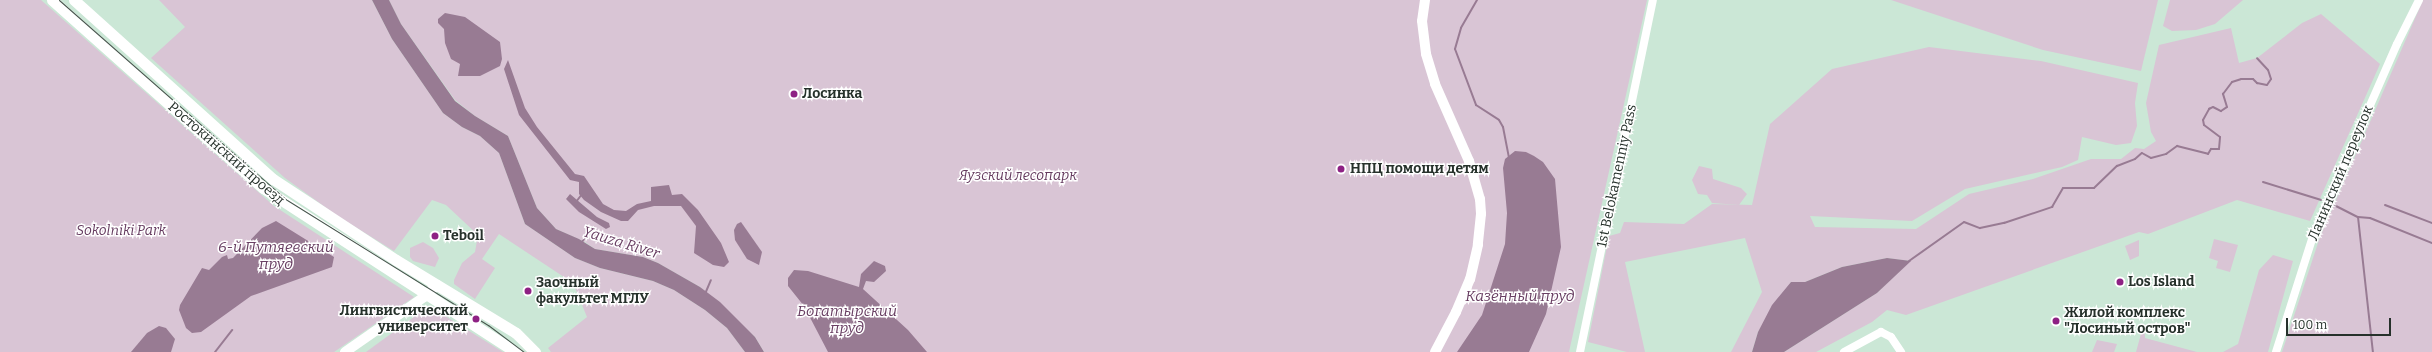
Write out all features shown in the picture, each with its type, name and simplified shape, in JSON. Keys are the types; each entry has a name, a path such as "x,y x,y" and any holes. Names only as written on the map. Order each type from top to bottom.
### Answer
{"main road":[{"name":"Ростокинский проезд","path":"52,0 284,205 427,294 516,352"},
{"name":"Ростокинский проезд","path":"74,0 273,179 437,285 516,333 535,352"},
{"path":"73,19 82,8"}],"street":[{"path":"1425,0 1422,22 1426,54 1435,84 1469,161 1480,199 1481,214 1478,245 1470,279 1456,312 1435,352"},
{"name":"1st Belokamenniy Pass","path":"1580,352 1653,0"},
{"name":"Ланинский переулок","path":"2276,352 2314,233 2397,44 2419,0"},
{"path":"344,352 427,294 437,285"},
{"path":"1844,352 1881,332 1891,337 1899,350"}],"green space":[{"name":"Sokolniki Park","path":"0,0 41,0 274,206 414,297 334,352 0,352"},
{"path":"159,0 372,0 392,39 443,113 462,127 480,136 499,153 525,224 575,258 600,268 653,281 674,290 705,310 727,328 745,352 551,352 548,348 587,317 573,283 499,234 482,259 495,268 475,299 454,284 454,280 462,263 475,252 478,235 446,205 432,200 394,251 336,215 285,178 151,58 185,27"},
{"name":"Яузский лесопарк","path":"389,0 1647,0 1569,352 764,352 755,337 700,287 658,263 643,257 595,249 585,242 556,229 537,208 508,136 475,116 455,100 401,24"},
{"path":"1891,0 2158,0 2141,71 2043,50"},
{"path":"2170,0 2243,0 2215,24 2196,30 2172,31 2163,26"},
{"path":"2423,0 2432,0 2432,352 2282,352 2320,237"},
{"path":"2321,14 2380,64 2310,221 2237,200 2148,234 2139,232 1906,315 1887,310 1872,322 1816,352 1784,352 1877,293 1910,261 1887,258 1842,267 1805,282 1791,282 1758,332 1752,352 1731,352 1762,292 1745,238 1625,262 1645,352 1627,352 1588,342 1609,236 1620,233 1624,222 1684,224 1712,204 1752,205 1770,124 1832,69 1929,47 2041,61 2138,83 2135,103 2137,126 2131,143 2116,145 2082,137 2078,160 2062,167 1965,189 1912,221 1810,216 1815,227 1916,229 1969,194 2033,179 2091,159 2121,159 2135,148 2144,149 2156,141 2151,132 2146,103 2159,45 2231,28 2239,63 2257,58 2302,23"},
{"path":"1699,166 1712,169 1713,179 1741,188 1747,194 1739,205 1712,203 1707,195 1698,194 1692,180"},
{"path":"2214,239 2238,245 2230,272 2216,268 2218,261 2209,258"},
{"path":"2139,240 2139,256 2130,260 2125,246"},
{"path":"423,242 433,248 439,258 435,267 413,261 410,257 410,248"},
{"path":"2273,255 2293,261 2268,352 2223,352 2238,344 2259,270"},
{"path":"429,306 503,352 366,352"},
{"path":"2144,323 2145,338 2197,352 2136,352"},
{"path":"2097,340 2117,344 2114,352 2092,352"}],"water":[{"path":"372,0 389,0 401,24 455,101 475,116 508,136 537,208 556,229 579,239 595,249 643,257 658,263 700,287 720,302 755,337 764,352 745,352 727,328 705,310 674,290 653,281 600,268 575,258 525,224 499,153 480,136 462,127 443,113 392,39"},
{"path":"445,13 465,17 500,42 502,59 500,66 480,76 458,76 460,64 451,59 445,43 444,29 438,23 438,19"},
{"path":"508,60 525,108 537,127 575,174 584,176 603,204 614,210 626,211 637,204 651,201 651,187 669,185 672,195 682,194 698,210 721,243 729,262 724,267 713,265 694,253 696,226 681,206 654,206 638,210 628,221 621,221 601,212 584,200 579,194 579,182 570,180 519,115 504,69"},
{"name":"Казённый пруд","path":"1515,151 1526,152 1543,162 1555,179 1561,247 1546,314 1529,352 1457,352 1482,315 1505,244 1507,213 1503,168 1505,159"},
{"path":"570,194 597,217 609,223 610,227 606,229 579,212 566,199"},
{"name":"6-й Путяевский пруд","path":"276,221 334,257 332,267 251,296 201,332 192,333 186,328 179,310 180,305 202,268 209,270 222,257 227,255 228,259 233,258 262,228"},
{"path":"741,222 762,252 759,265 747,259 735,240 734,230 737,224"},
{"path":"1887,258 1911,261 1877,293 1784,352 1752,352 1758,332 1772,305 1791,282 1805,282 1842,267"},
{"name":"Богатырский пруд","path":"874,261 885,266 886,271 874,282 866,281 863,289 908,330 927,352 828,352 804,306 788,286 788,278 794,270 808,271 859,287 861,274"},
{"path":"159,326 166,328 175,339 171,352 131,352 147,333"}],"waterway":[{"path":"1477,0 1461,28 1455,49 1476,105 1499,120 1503,127 1509,157"},
{"path":"1909,261 1964,222 1980,228 2004,223 2052,207 2063,188 2094,188 2117,166 2135,159 2142,153 2151,158 2166,154 2177,146 2208,154 2211,149 2219,149 2220,137 2204,125 2203,120 2209,109 2213,107 2221,111 2227,107 2223,94 2232,82 2241,79 2253,79 2257,83 2267,85 2271,79 2268,70 2257,58"},
{"path":"2263,182 2321,200"},
{"path":"576,202 582,194"},
{"path":"2334,205 2358,217 2370,218 2432,243"},
{"path":"2385,205 2432,223"},
{"path":"2358,217 2373,352"},
{"name":"Yauza River","path":"582,242 587,234"},
{"path":"705,294 711,280"},
{"path":"215,352 232,330"}],"tram line":[{"path":"59,0 287,200 488,325 524,352"}],"place":[{"name":"Лосинка","path":"794,94"},
{"name":"НПЦ помощи детям","path":"1341,169"},
{"name":"Teboil","path":"435,236"},
{"name":"Los Island","path":"2120,282"},
{"name":"Заочный факультет МГЛУ","path":"528,291"},
{"name":"Лингвистический университет","path":"476,319"},
{"name":"Жилой комплекс \"Лосиный остров\"","path":"2056,321"}]}
